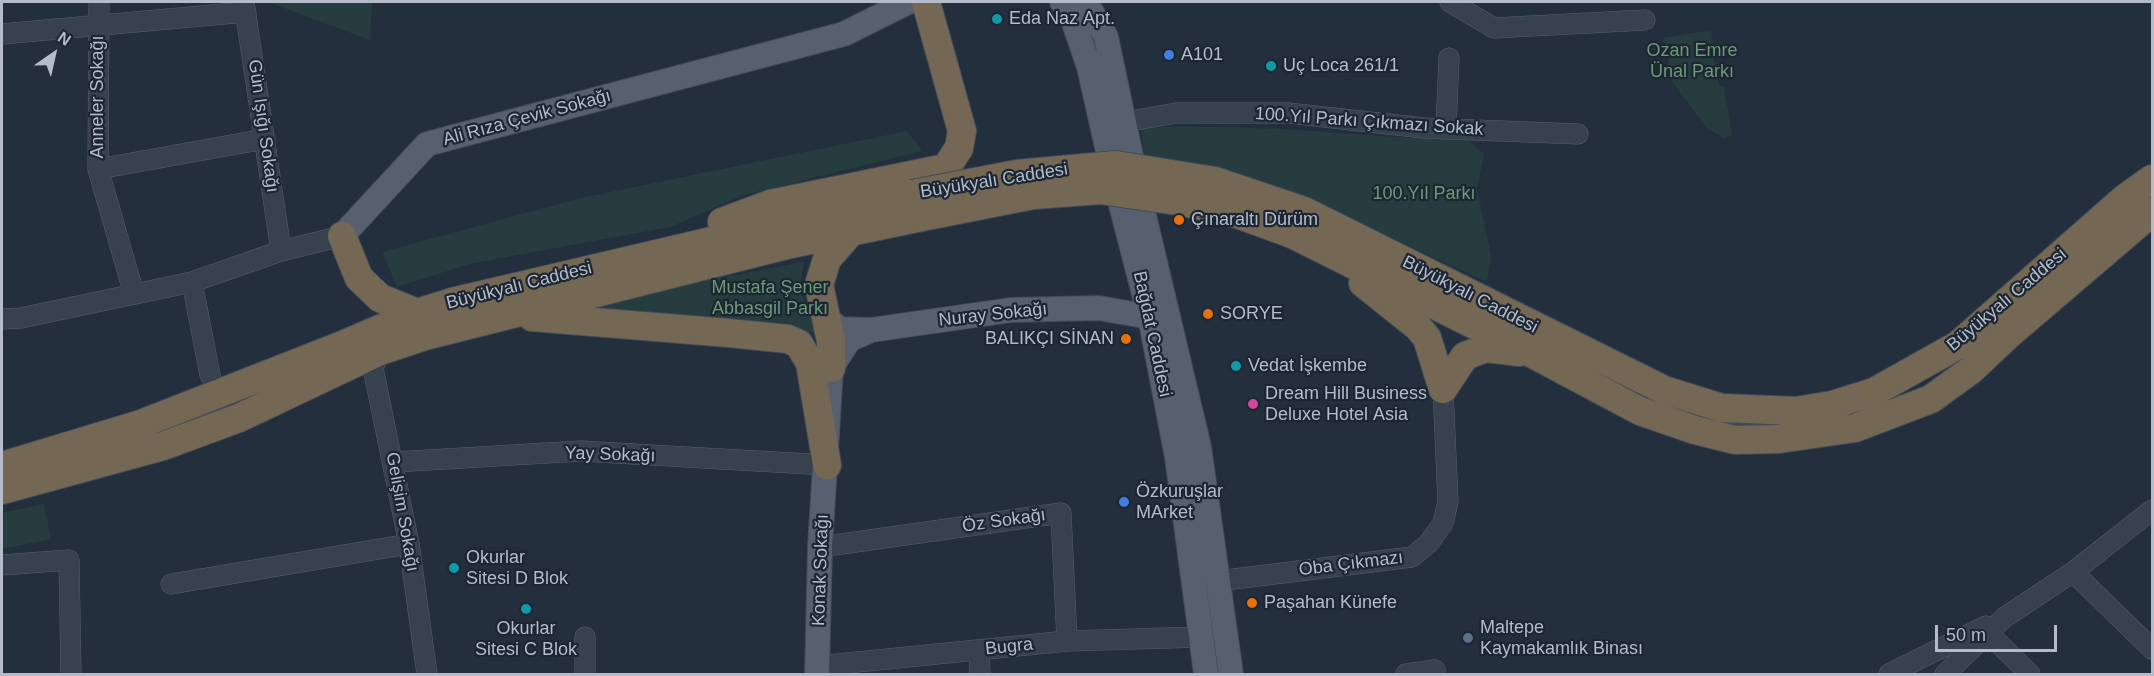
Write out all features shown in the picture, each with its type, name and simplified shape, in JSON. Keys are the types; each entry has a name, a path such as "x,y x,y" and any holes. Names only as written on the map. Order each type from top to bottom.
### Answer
{"highway":[{"path":"676,248 718,224 770,204 946,168 954,159 962,131 926,2"},
{"name":"Büyükyalı Caddesi","path":"2,490 163,446 239,418 417,313 515,285 676,248 917,206 1100,190 1298,222 1664,390 1722,408 1796,411 1832,405 1874,392 1958,345 2124,199 2152,179"},
{"name":"Büyükyalı Caddesi","path":"2,466 141,424 342,358 380,351 425,336 791,244 849,234 917,206"},
{"name":"Büyükyalı Caddesi","path":"1298,222 1531,353 1640,411 1695,430 1735,440 1779,439 1855,428 1931,399 1971,370 2118,240 2152,213"},
{"path":"1298,222 1418,327 1427,339 1443,390"},
{"name":"Büyükyalı Caddesi","path":"2118,240 2152,233"},
{"path":"831,368 827,320 819,285 822,269 849,234"},
{"path":"342,236 359,278 380,298 417,313"},
{"path":"509,315 729,333 788,339 799,344 806,351 810,363 827,465"},
{"path":"1443,390 1455,368 1465,356 1474,352 1486,348 1531,353"}],"main road":[{"name":"Ali Rıza Çevik Sokağı","path":"342,236 427,144 844,34 908,2"},
{"name":"Bağdat Caddesi","path":"1062,2 1071,14 1089,67 1114,178 1150,316 1177,457 1206,675"},
{"name":"Bağdat Caddesi","path":"1086,2 1106,37 1199,447 1231,675"},
{"name":"Nuray Sokağı","path":"872,330 1011,310 1099,308 1150,316"},
{"path":"827,320 840,329 872,330"},
{"path":"831,368 849,340 872,330"},
{"name":"Konak Sokağı","path":"818,670 820,547 827,465 831,368"}],"street":[{"name":"Anneler Sokağı","path":"99,2 98,170 134,294"},
{"path":"1450,2 1494,28 1645,20"},
{"path":"2,34 98,27 245,7"},
{"name":"Gün Işığı Sokağı","path":"245,7 281,251"},
{"path":"1446,129 1449,58"},
{"name":"100.Yıl Parkı Çıkmazı Sokak","path":"1125,122 1176,113 1288,113 1446,129 1578,134"},
{"path":"98,170 265,139"},
{"path":"2,319 21,318 192,282 281,251 342,236"},
{"path":"192,282 210,375"},
{"name":"Gelişim Sokağı","path":"380,351 373,368 410,544 427,675"},
{"name":"Oba Çıkmazı","path":"1218,581 1412,557 1429,543 1443,523 1448,502 1443,390"},
{"name":"Yay Sokağı","path":"394,462 581,451 827,465"},
{"path":"1889,675 2005,617 2073,572 2152,510"},
{"name":"Öz Sokağı","path":"820,547 1061,513 1067,641"},
{"path":"171,584 410,544"},
{"path":"2,565 69,560 71,675"},
{"path":"2073,572 2152,649"},
{"path":"1945,675 2005,617"},
{"path":"1988,633 2030,675"},
{"path":"585,637 585,675"},
{"name":"Bugra","path":"818,670 1067,641 1202,638"},
{"path":"979,650 980,675"},
{"path":"1406,675 1435,670"}],"green space":[{"path":"268,2 372,2 370,40"},
{"name":"Ozan Emre Ünal Parkı","path":"1711,30 1716,75 1720,86 1724,87 1732,135 1724,138 1707,128 1673,83 1663,38"},
{"name":"100.Yıl Parkı","path":"1182,126 1283,129 1425,139 1466,138 1484,154 1477,189 1491,256 1487,282 1324,206 1265,182 1212,168 1144,158 1141,128"},
{"path":"907,131 922,151 744,195 670,227 469,264 397,287 382,252 581,198"},
{"name":"Mustafa Şener Abbasgil Parkı","path":"804,262 799,290 813,316 817,333 550,310"},
{"path":"44,504 51,539 2,549 2,513"}],"waterway":[{"path":"1724,419 1775,430"}],"place":[{"name":"Eda Naz Apt.","path":"997,19"},
{"name":"A101","path":"1169,55"},
{"name":"Uç Loca 261/1","path":"1271,66"},
{"name":"Çınaraltı Dürüm","path":"1179,220"},
{"name":"SORYE","path":"1208,314"},
{"name":"BALIKÇI SİNAN","path":"1126,339"},
{"name":"Vedat İşkembe","path":"1236,366"},
{"name":"Dream Hill Business Deluxe Hotel Asia","path":"1253,404"},
{"name":"Özkuruşlar MArket","path":"1124,502"},
{"name":"Okurlar Sitesi D Blok","path":"454,568"},
{"name":"Paşahan Künefe","path":"1252,603"},
{"name":"Okurlar Sitesi C Blok","path":"526,609"},
{"name":"Maltepe Kaymakamlık Binası","path":"1468,638"}]}
